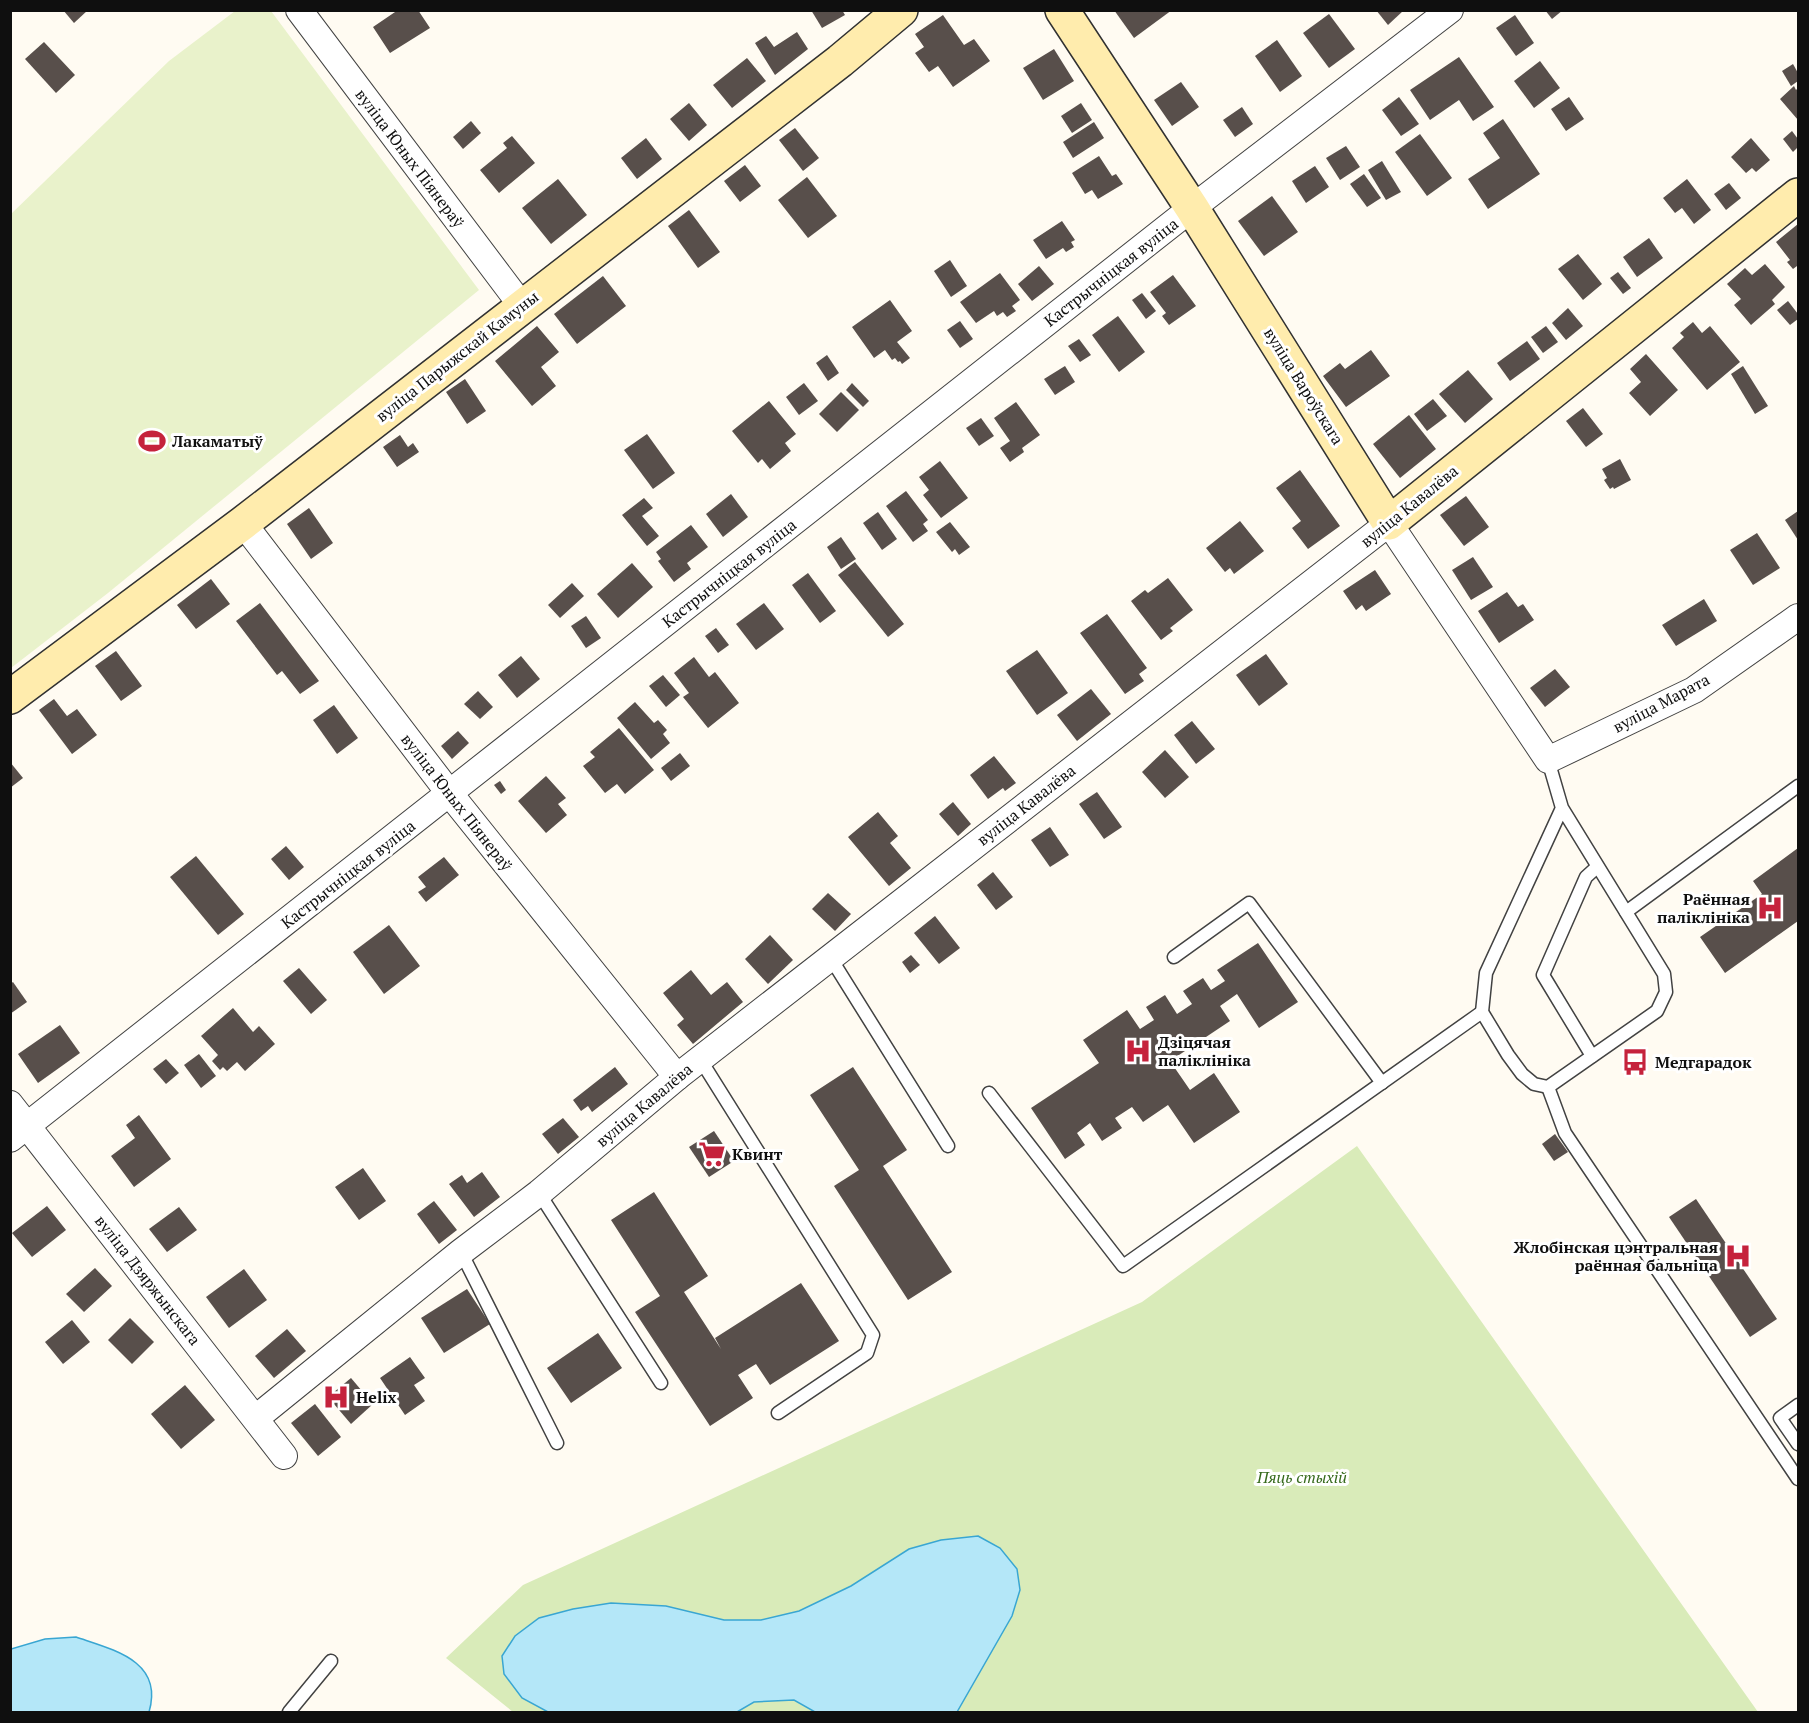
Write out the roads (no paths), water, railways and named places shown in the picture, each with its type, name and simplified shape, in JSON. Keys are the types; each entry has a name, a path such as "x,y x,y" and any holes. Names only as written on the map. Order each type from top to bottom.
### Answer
{"street":[{"name":"вуліца Юных Піянераў","path":"299,10 522,306"},
{"name":"вуліца Парыжскай Камуны","path":"10,697 243,523 840,61 900,10"},
{"name":"вуліца Вароўскага","path":"1062,10 1192,208 1389,523 1548,760"},
{"name":"Кастрычніцкая вуліца","path":"18,1133 1192,208 1450,10"},
{"name":"вуліца Кавалёва","path":"256,1418 461,1252 539,1193 677,1077 1389,523 1798,195"},
{"name":"вуліца Юных Піянераў","path":"243,523 450,794 677,1077"},
{"name":"вуліца Марата","path":"1548,760 1694,690 1798,616"},
{"name":"вуліца Дзяржынскага","path":"10,1104 18,1133 256,1418 284,1456"}],"lane":[{"path":"1548,760 1562,808 1664,974 1666,992 1657,1011 1548,1087 1534,1084 1522,1074 1482,1011 1486,973 1562,808"},
{"path":"1626,912 1798,786"},
{"path":"1592,1056 1543,975 1586,877 1597,867"},
{"path":"1174,957 1249,903 1382,1083"},
{"path":"830,957 948,1146"},
{"path":"989,1093 1123,1266 1482,1011"},
{"path":"700,1059 873,1335 867,1353 778,1413"},
{"path":"1548,1087 1565,1132 1798,1479"},
{"path":"539,1193 661,1383"},
{"path":"461,1252 557,1443"},
{"path":"1798,1405 1780,1418 1798,1444"},
{"path":"289,1713 331,1661"}],"water":[{"path":"978,1536 1000,1548 1017,1569 1020,1590 1012,1616 957,1712 815,1712 794,1700 754,1702 737,1712 548,1712 522,1698 504,1674 502,1656 515,1636 539,1618 573,1609 611,1603 666,1606 724,1620 761,1620 799,1611 851,1586 909,1549 941,1540"},
{"path":"76,1637 120,1653 143,1669 152,1695 149,1712 11,1712 11,1649 45,1639"}],"place":[{"name":"Лакаматыў","path":"152,441"},
{"name":"Раённая паліклініка","path":"1770,908"},
{"name":"Дзіцячая паліклініка","path":"1138,1051"},
{"name":"Медгарадок","path":"1635,1062"},
{"name":"Квинт","path":"712,1154"},
{"name":"Жлобінская цэнтральная раённая бальніца","path":"1738,1256"},
{"name":"Helix","path":"336,1397"}],"park label":[{"name":"Пяць стыхій","path":"1302,1477"}]}
